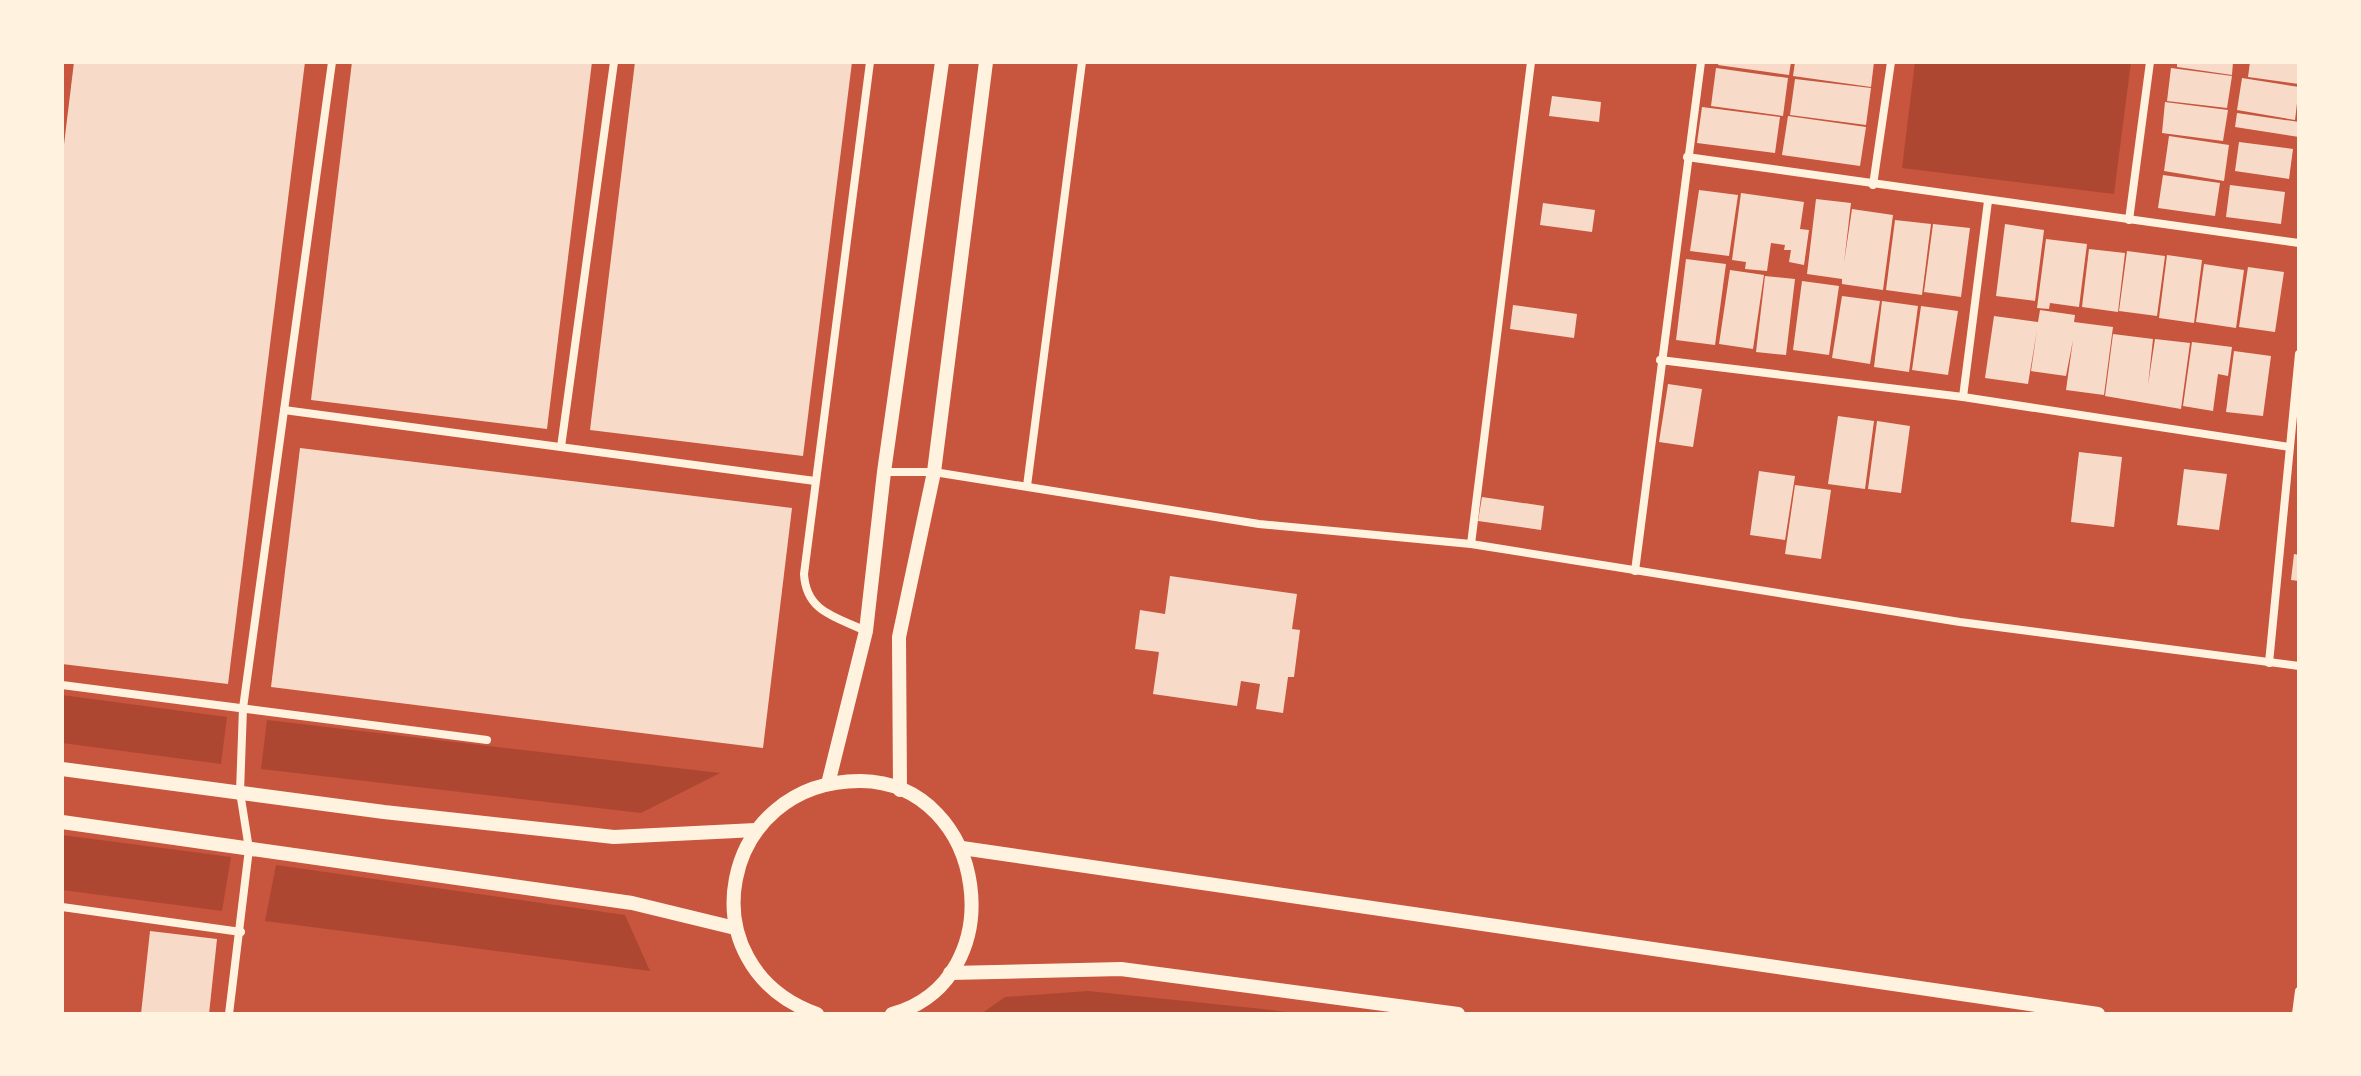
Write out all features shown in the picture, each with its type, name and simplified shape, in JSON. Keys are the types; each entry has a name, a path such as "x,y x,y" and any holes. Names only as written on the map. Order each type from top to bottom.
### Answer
{"street":[{"path":"229,1014 249,849 240,792 243,708 332,62"},
{"path":"561,447 614,62"},
{"path":"866,631 814,605 805,592 804,574 870,62"},
{"path":"828,784 866,631 884,472 942,62"},
{"path":"900,790 899,637 934,472 986,62"},
{"path":"1027,486 1082,62"},
{"path":"1471,544 1531,62"},
{"path":"1635,571 1701,62"},
{"path":"1873,185 1891,62"},
{"path":"2129,220 2150,62"},
{"path":"1687,157 2299,243"},
{"path":"1963,397 1988,201"},
{"path":"2269,663 2299,354"},
{"path":"1660,360 1963,397 2290,447"},
{"path":"284,410 815,481"},
{"path":"884,472 934,472 1259,524 1471,544 1960,622 2299,666"},
{"path":"62,685 487,740"},
{"path":"62,769 614,837 756,830"},
{"path":"817,1014 793,1010 767,985 747,959 735,928 733,894 740,860 756,830 776,809 800,793 828,784 865,781 900,790 936,814 962,848 972,880 974,912 966,944 950,973 928,995 892,1014"},
{"path":"62,822 632,903 735,928"},
{"path":"962,848 2098,1014"},
{"path":"62,907 241,932"},
{"path":"950,973 1121,969 1458,1014"},
{"path":"2296,1014 2299,991"}],"shaded area":[{"path":"1915,62 2131,62 2114,194 1902,168"},
{"path":"62,695 227,717 221,764 62,743"},
{"path":"267,720 720,773 641,813 261,769"},
{"path":"62,835 231,857 222,911 62,890"},
{"path":"276,865 625,915 650,971 265,921"},
{"path":"1088,991 1298,1014 981,1014 1005,997"}],"building":[{"path":"74,62 305,62 228,684 62,664 62,161"},
{"path":"352,62 592,62 547,429 311,400"},
{"path":"635,62 852,62 803,456 590,430"},
{"path":"1719,62 1791,62 1789,75 1718,65"},
{"path":"1795,62 1874,62 1871,87 1793,76"},
{"path":"2177,62 2233,62 2232,75 2177,67"},
{"path":"2250,62 2299,62 2299,84 2248,77"},
{"path":"1716,68 1788,78 1783,116 1711,106"},
{"path":"2171,68 2232,76 2227,108 2167,101"},
{"path":"2242,78 2299,87 2295,120 2237,110"},
{"path":"1795,79 1871,88 1866,125 1790,115"},
{"path":"1552,96 1601,102 1599,122 1549,116"},
{"path":"2165,102 2228,110 2223,141 2162,133"},
{"path":"1702,107 1780,117 1775,153 1697,143"},
{"path":"2237,113 2299,122 2299,137 2235,127"},
{"path":"1788,116 1866,127 1860,166 1782,155"},
{"path":"2169,136 2229,145 2224,181 2164,171"},
{"path":"2239,142 2293,149 2289,179 2235,171"},
{"path":"2163,175 2220,183 2215,216 2158,208"},
{"path":"2230,185 2285,192 2281,224 2226,217"},
{"path":"1699,190 1738,195 1729,256 1690,251"},
{"path":"1741,193 1804,202 1800,229 1809,230 1804,265 1789,262 1791,250 1784,250 1785,245 1771,243 1767,271 1745,269 1746,262 1732,260"},
{"path":"1816,199 1851,203 1844,263 1852,209 1893,215 1883,290 1842,284 1842,279 1807,274"},
{"path":"1543,203 1595,210 1592,232 1540,225"},
{"path":"1895,220 1931,224 1922,295 1886,290"},
{"path":"1933,224 1970,228 1961,297 1924,292"},
{"path":"2005,224 2044,230 2035,301 1996,296"},
{"path":"2046,239 2087,244 2079,307 2050,303 2049,309 2037,308"},
{"path":"2089,249 2125,253 2118,312 2082,307"},
{"path":"2127,251 2165,256 2157,316 2119,311"},
{"path":"2167,255 2202,260 2194,323 2159,318"},
{"path":"1686,259 1726,264 1715,345 1676,340"},
{"path":"2204,264 2244,270 2236,328 2196,322"},
{"path":"2248,267 2284,272 2275,332 2239,327"},
{"path":"1730,270 1764,275 1753,349 1719,344"},
{"path":"1765,276 1795,279 1786,355 1756,352"},
{"path":"1802,281 1839,286 1829,355 1793,350"},
{"path":"1842,296 1880,301 1870,364 1832,358"},
{"path":"1882,301 1918,306 1909,372 1874,367"},
{"path":"1513,305 1577,314 1574,338 1510,329"},
{"path":"1921,306 1958,311 1948,375 1912,370"},
{"path":"2040,310 2075,315 2074,322 2113,327 2104,395 2066,390 2073,340 2066,376 2031,371 2037,330 2028,384 1985,378 1994,316 2038,322"},
{"path":"2113,334 2153,339 2148,385 2155,339 2190,343 2181,409 2105,396"},
{"path":"2192,342 2232,347 2228,376 2218,374 2213,411 2183,406"},
{"path":"2234,351 2271,356 2263,416 2226,412"},
{"path":"1668,384 1702,389 1693,447 1659,442"},
{"path":"1838,416 1874,421 1865,489 1828,484"},
{"path":"1877,421 1910,426 1901,493 1868,489"},
{"path":"300,448 792,508 763,748 271,687"},
{"path":"2079,452 2122,457 2114,527 2071,522"},
{"path":"2184,469 2227,474 2219,530 2177,525"},
{"path":"1759,471 1795,476 1785,540 1750,535"},
{"path":"1795,485 1831,490 1821,559 1785,554"},
{"path":"1482,497 1544,506 1541,530 1478,521"},
{"path":"2294,554 2299,555 2299,581 2291,580"},
{"path":"1170,576 1297,594 1292,629 1300,630 1294,677 1288,677 1283,713 1256,709 1260,684 1241,681 1237,706 1153,694 1159,652 1135,649 1140,610 1165,614"},
{"path":"150,931 217,939 209,1014 141,1014"}]}
